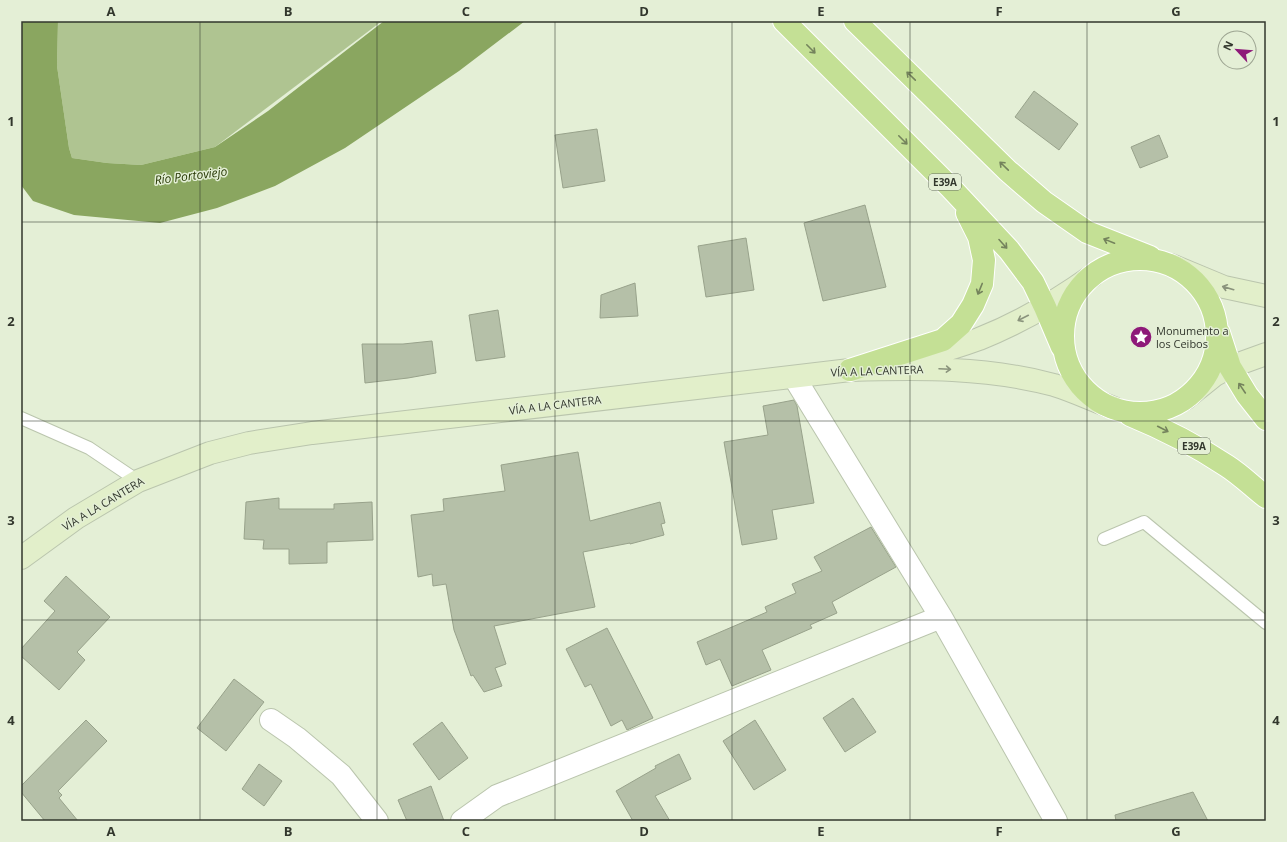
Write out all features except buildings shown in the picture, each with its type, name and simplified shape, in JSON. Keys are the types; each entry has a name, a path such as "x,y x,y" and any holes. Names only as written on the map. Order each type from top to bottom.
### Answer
{"main road":[{"name":"E39A","path":"784,21 951,188 1009,250 1033,282 1070,368 1080,385 1096,399 1155,425 1205,452 1229,467 1266,497"},
{"name":"E39A","path":"855,21 1002,165 1044,202 1087,232 1171,265 1190,277 1205,294 1214,314 1226,358 1230,367 1247,395 1266,419"},
{"path":"850,370 943,340 961,324 973,305 982,284 984,260 979,237 968,214 951,188"},
{"name":"E39A","path":"1070,368 1065,351 1063,335 1066,318 1074,298 1080,288 1092,276 1110,265 1130,260 1151,260 1171,265"},
{"path":"1171,265 1224,287 1266,296"},
{"path":"850,370 920,357 979,339 1045,307 1092,276"},
{"name":"E39A","path":"1114,408 1138,413 1163,410 1185,399 1199,386 1209,370 1215,352 1217,333 1214,314"},
{"path":"1185,399 1215,375 1256,356 1266,354"},
{"name":"VÍA A LA CANTERA","path":"21,558 76,518 138,481 210,453 250,443 312,433 850,370 937,369 1003,374 1056,386 1114,408"}],"street":[{"path":"794,377 941,617 1056,821"},
{"path":"462,821 498,796 941,617"},
{"path":"271,720 298,738 341,775 377,821"}],"lane":[{"path":"21,418 89,448 138,481"},
{"path":"1104,539 1144,522 1266,624"}],"shaded area":[{"path":"58,21 382,21 215,147 141,165 107,163 72,158 69,148 57,66"}],"water":[{"name":"Río Portoviejo","path":"21,21 58,21 57,66 69,148 72,158 107,163 141,165 215,147 268,111 384,21 525,21 459,71 345,148 275,186 217,208 160,223 74,215 33,201 21,185"}],"place":[{"name":"Monumento a los Ceibos","path":"1141,337"}]}
